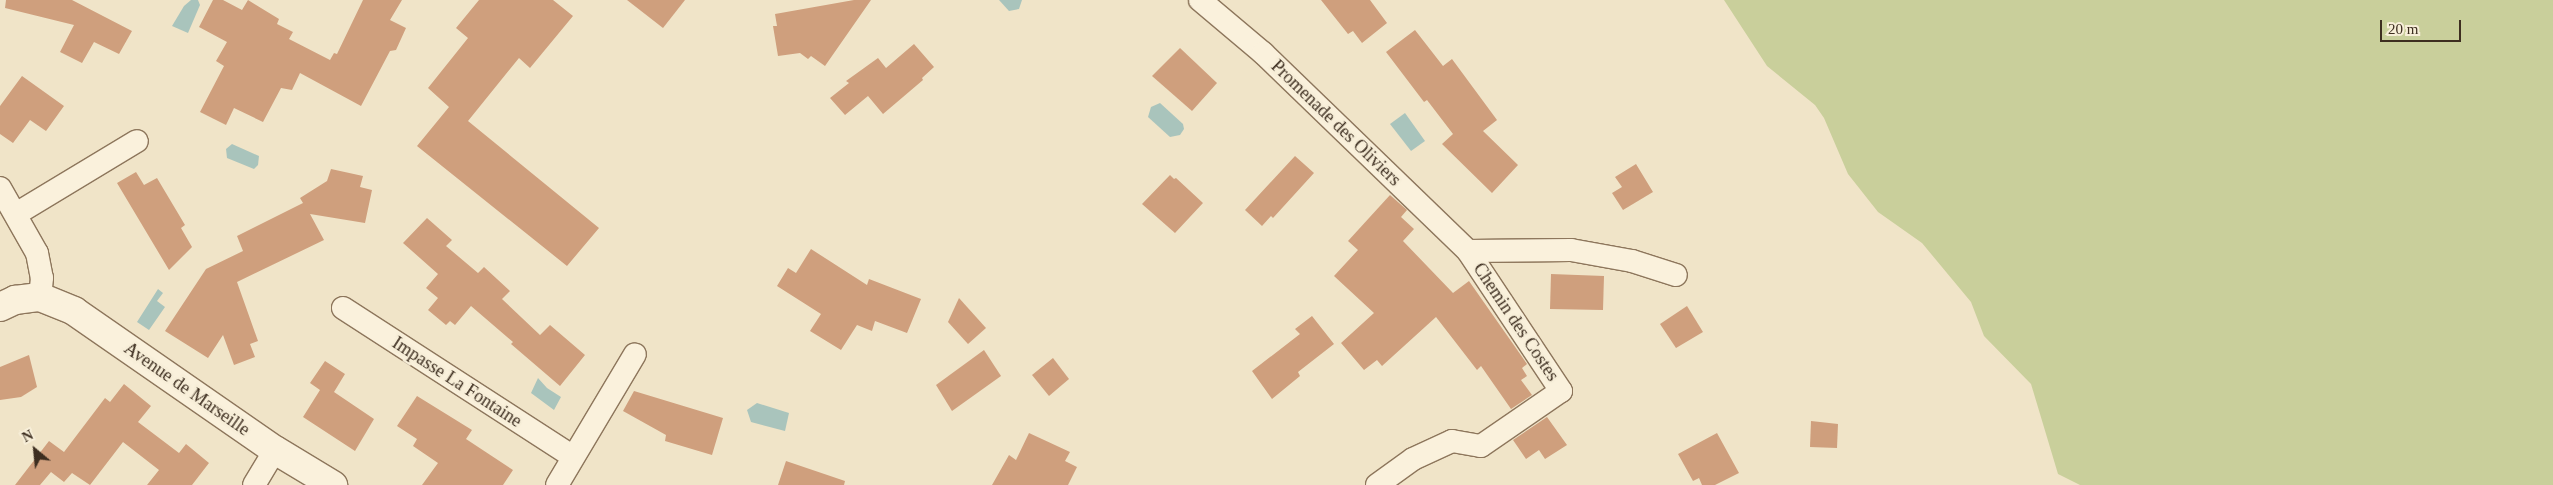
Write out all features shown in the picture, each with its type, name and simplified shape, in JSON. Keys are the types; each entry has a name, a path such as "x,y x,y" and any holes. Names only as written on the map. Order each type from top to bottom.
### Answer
{"street":[{"name":"Promenade des Oliviers","path":"1200,0 1264,53 1468,251"},
{"path":"16,214 137,141"},
{"path":"0,188 38,253 42,278 40,297 15,300 0,307"},
{"name":"Chemin des Costes","path":"1468,251 1571,250 1632,261 1676,275"},
{"name":"Chemin des Costes","path":"1377,485 1413,459 1452,441 1481,446 1562,391 1468,251"},
{"name":"Avenue de Marseille","path":"40,297 74,311 275,450 333,485"},
{"name":"Impasse La Fontaine","path":"343,308 572,456"},
{"path":"556,485 635,354"},
{"path":"254,485 275,450"}],"green space":[{"path":"1724,0 2553,0 2553,485 2080,485 2058,474 2031,384 1984,336 1971,302 1922,243 1878,212 1848,174 1824,118 1815,105 1767,66"}],"water":[{"path":"191,0 198,0 200,5 188,33 172,26 184,6"},
{"path":"999,0 1022,0 1019,9 1009,11"},
{"path":"1160,103 1183,124 1184,129 1180,135 1170,137 1148,117 1151,107"},
{"path":"1405,113 1425,141 1411,151 1390,124"},
{"path":"232,144 259,156 258,165 254,169 227,158 226,149"},
{"path":"158,289 163,293 157,301 165,307 149,330 137,322"},
{"path":"538,378 547,388 561,397 554,410 531,393"},
{"path":"757,403 789,413 785,431 751,422 747,410"}],"building":[{"path":"6,0 72,0 132,31 119,54 94,42 82,63 60,52 74,25 5,8"},
{"path":"213,0 223,0 242,10 248,0 279,19 277,24 293,32 289,39 330,60 334,53 337,54 363,0 402,0 390,20 406,28 396,50 390,51 361,106 300,73 292,90 281,88 263,122 234,108 226,125 200,112 224,66 216,61 227,42 199,27"},
{"path":"479,0 553,0 573,16 530,68 519,58 468,121 599,228 567,266 417,146 449,107 428,88 468,38 456,28"},
{"path":"627,0 685,0 663,28"},
{"path":"854,0 871,0 825,66 811,56 808,59 800,53 778,56 773,26 777,26 775,14"},
{"path":"1321,0 1370,0 1387,23 1362,43 1353,31 1348,34"},
{"path":"1415,30 1443,66 1452,59 1497,120 1483,131 1518,165 1492,193 1442,144 1453,134 1427,100 1424,102 1386,52"},
{"path":"914,44 934,67 922,78 923,80 883,114 868,96 845,115 830,98 849,83 846,81 878,58 886,68"},
{"path":"1180,48 1217,83 1192,111 1152,76"},
{"path":"22,76 64,106 46,131 30,120 13,143 0,134 0,106"},
{"path":"1295,156 1314,173 1273,218 1271,216 1262,226 1245,210"},
{"path":"1636,164 1653,192 1623,210 1612,193 1622,187 1615,177"},
{"path":"331,169 363,176 360,187 372,190 365,223 310,214 324,240 237,282 258,341 250,344 255,357 234,365 223,335 208,358 165,331 206,269 243,251 237,236 303,203 300,198 327,181"},
{"path":"136,172 144,185 157,178 185,225 181,228 192,247 169,270 117,183"},
{"path":"1170,175 1174,179 1176,178 1203,203 1175,233 1142,204"},
{"path":"1390,195 1407,210 1401,217 1414,229 1403,241 1453,293 1469,281 1527,364 1522,368 1527,376 1521,380 1532,395 1511,409 1481,366 1477,370 1436,317 1382,366 1377,360 1364,370 1341,343 1374,313 1334,276 1358,250 1348,241"},
{"path":"427,218 452,240 446,246 478,273 484,267 510,291 502,299 540,335 550,325 585,355 560,386 511,344 513,342 471,306 455,325 450,321 446,325 428,310 438,298 426,288 438,274 403,243"},
{"path":"811,249 867,285 869,279 921,299 907,333 875,321 872,331 857,325 841,350 810,331 821,314 777,286 788,268 796,273"},
{"path":"1551,274 1604,276 1603,310 1550,309"},
{"path":"959,298 986,328 968,344 948,322"},
{"path":"1687,306 1703,332 1676,348 1660,324"},
{"path":"1312,316 1334,344 1298,372 1300,376 1272,399 1252,371 1300,334 1295,329"},
{"path":"984,350 1001,376 952,411 936,385"},
{"path":"29,355 37,387 21,397 0,400 0,367"},
{"path":"1053,358 1069,379 1049,396 1032,375"},
{"path":"325,361 345,374 334,392 374,419 355,451 303,417 320,390 310,383"},
{"path":"124,384 151,406 138,422 179,453 186,444 209,463 192,485 147,485 159,470 123,442 90,485 72,473 64,482 51,472 40,485 15,485 49,441 64,452 105,398 110,402"},
{"path":"634,391 723,418 712,455 665,441 666,435 623,411"},
{"path":"417,396 472,430 466,439 513,470 503,485 422,485 438,463 413,446 417,439 397,426"},
{"path":"1547,417 1567,445 1545,459 1539,450 1526,459 1513,440"},
{"path":"1811,421 1838,424 1837,448 1810,447"},
{"path":"1029,433 1070,452 1065,461 1077,467 1068,485 992,485 1009,455 1016,460"},
{"path":"1717,433 1739,473 1715,485 1702,485 1699,478 1693,481 1678,454"},
{"path":"786,461 845,481 844,485 778,485"}]}
